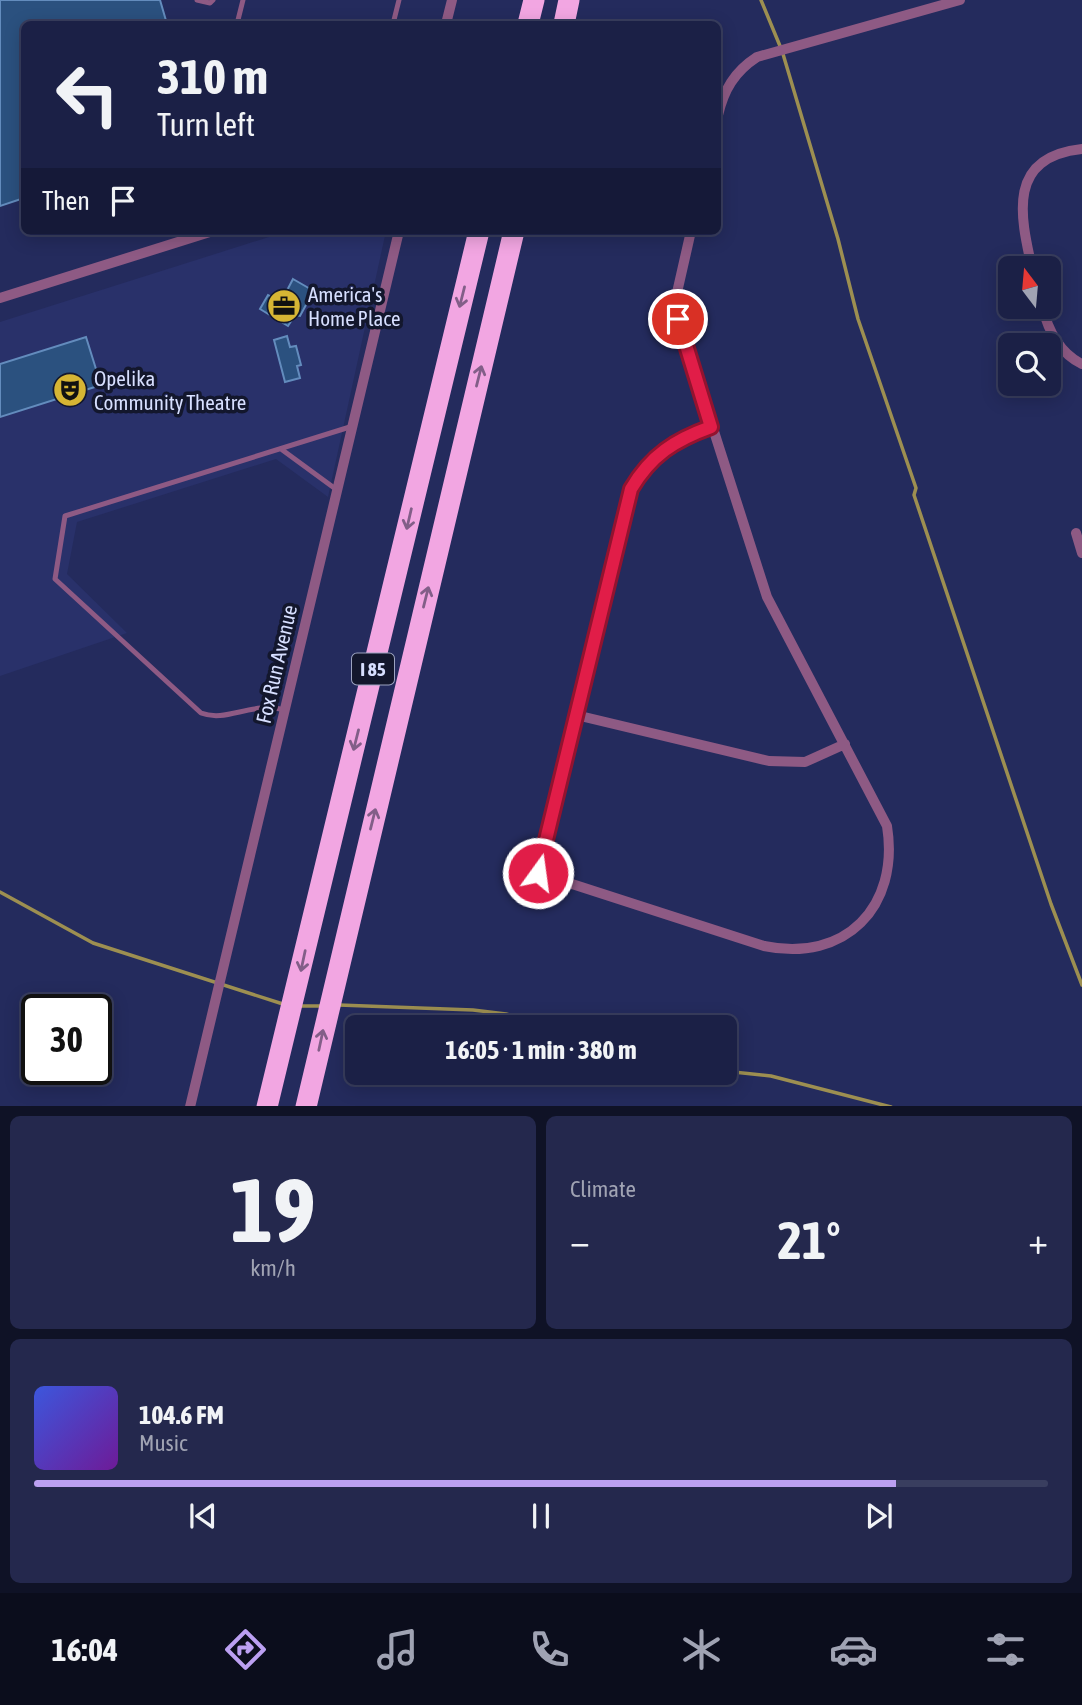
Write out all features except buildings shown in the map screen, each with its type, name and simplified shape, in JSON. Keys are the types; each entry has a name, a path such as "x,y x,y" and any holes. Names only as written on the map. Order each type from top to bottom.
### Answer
{"highway":[{"path":"529,21 534,0"},
{"path":"565,21 569,0"},
{"name":"I 85","path":"267,1106 477,235"},
{"name":"I 85","path":"306,1106 513,235"}],"street":[{"path":"447,21 452,0"},
{"path":"721,103 723,95 739,71 770,52 960,0"},
{"path":"1030,256 1021,215 1025,187 1035,171 1052,157 1082,149"},
{"path":"0,298 200,235"},
{"name":"Fox Run Avenue","path":"190,1106 399,235"},
{"path":"690,235 676,297 678,319 711,427 767,597 887,826 891,848 886,887 857,926 835,941 788,951 538,873 631,489 656,454 674,442 711,427"},
{"path":"1047,319 1058,345 1082,364"},
{"path":"1076,533 1082,553"},
{"path":"576,715 769,761 805,761 845,744"}],"lane":[{"path":"197,0 210,3 214,0"},
{"path":"238,21 243,0"},
{"path":"394,21 399,0"},
{"path":"285,710 264,706 218,717 201,713 55,579 65,516 353,426"},
{"path":"280,449 337,490"}],"shaded area":[{"path":"275,235 385,235 328,497 276,459 77,522 67,574 127,633 0,676 0,322"}],"waterway":[{"path":"761,0 780,46"},
{"path":"783,54 838,239 858,319 916,488 914,495 1051,904 1082,985"},
{"path":"0,892 93,943 286,1005"},
{"path":"339,1005 473,1010 510,1015"},
{"path":"301,1006 321,1006"},
{"path":"737,1072 771,1076 887,1106"}],"place":[{"name":"America's Home Place","path":"284,306"},
{"name":"Opelika Community Theatre","path":"70,390"}],"route":[{"path":"538,873 631,489 642,469 656,454 674,442 711,427 678,319"}]}
